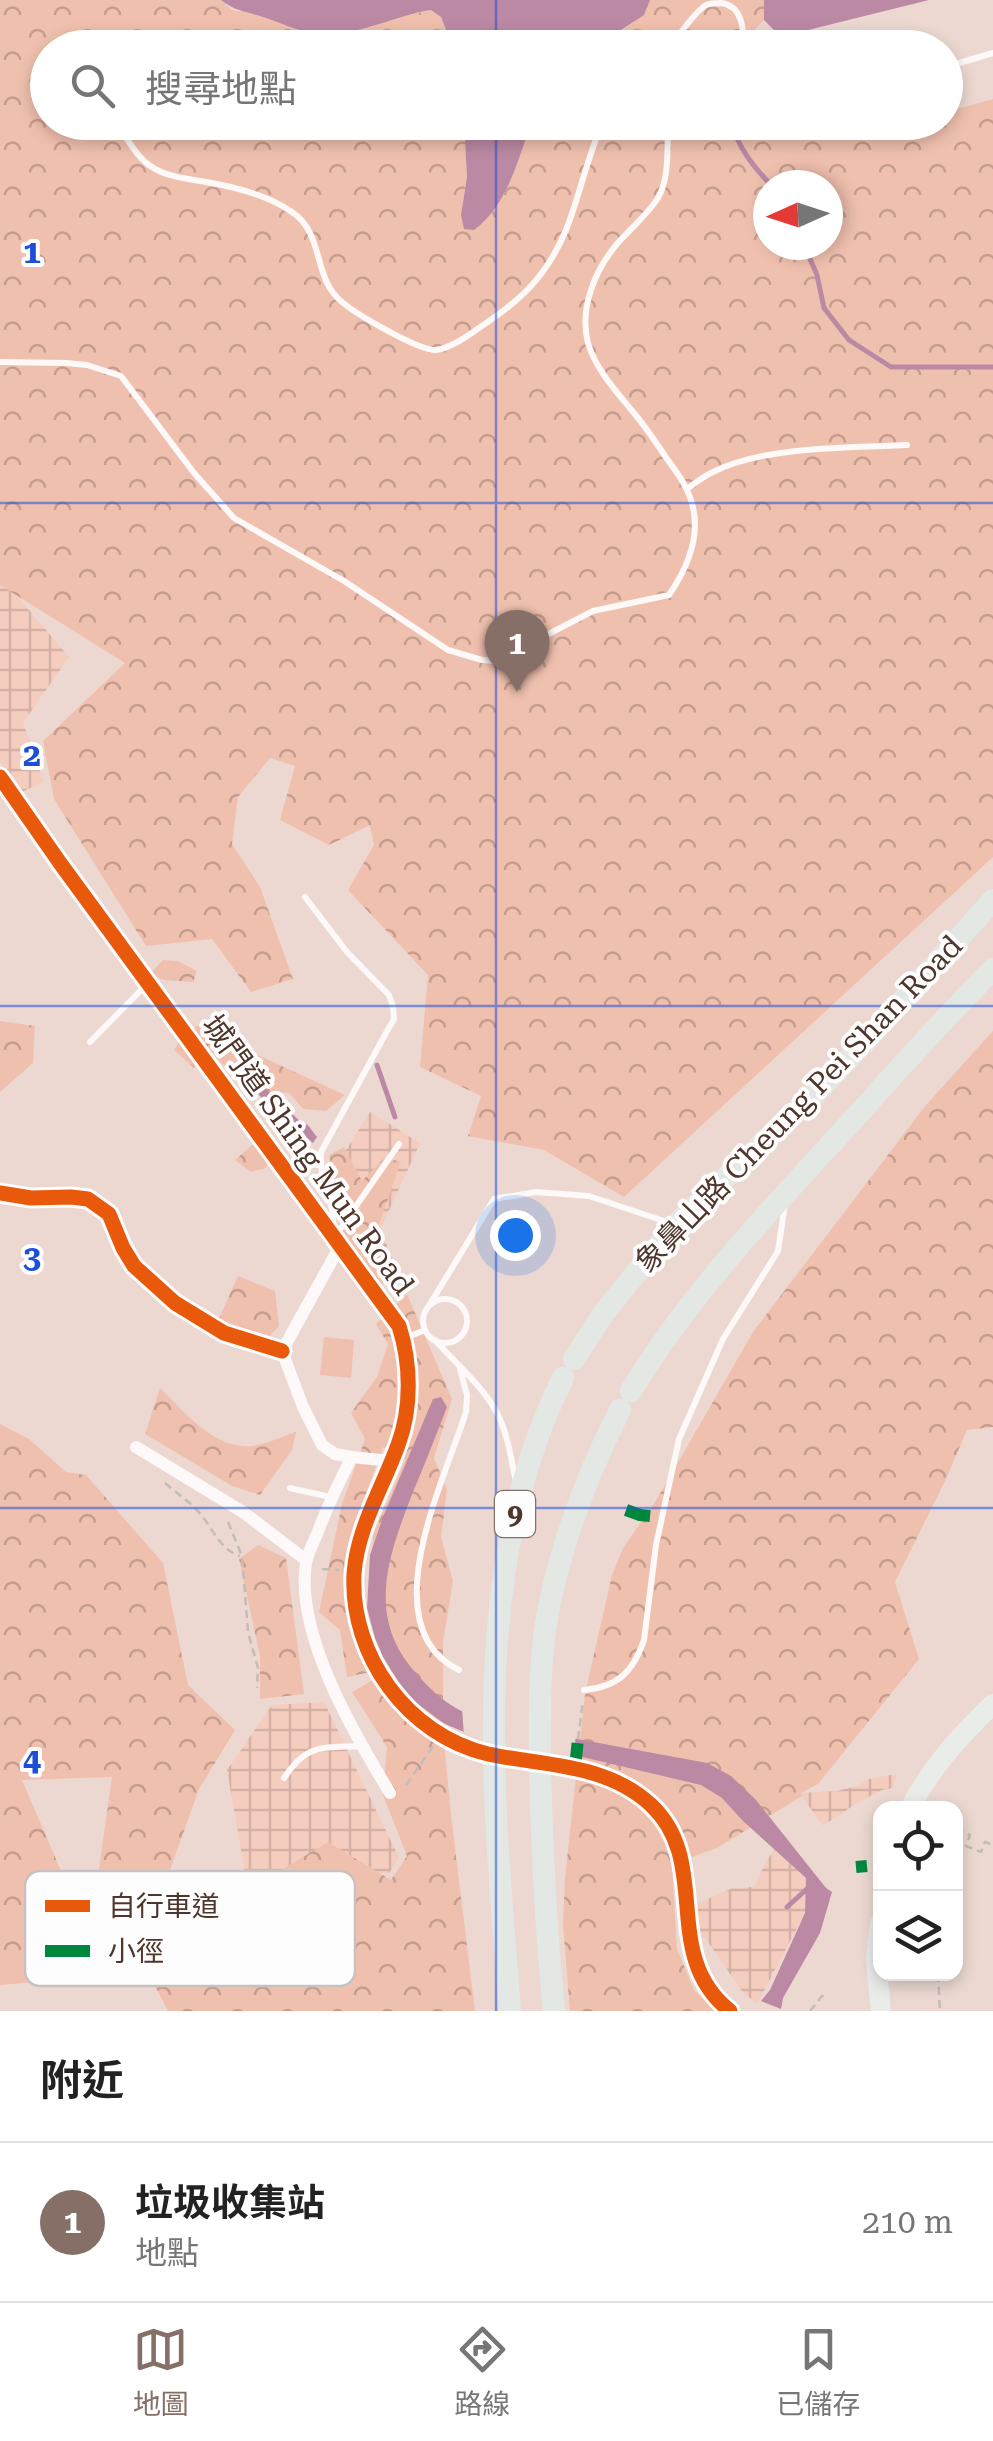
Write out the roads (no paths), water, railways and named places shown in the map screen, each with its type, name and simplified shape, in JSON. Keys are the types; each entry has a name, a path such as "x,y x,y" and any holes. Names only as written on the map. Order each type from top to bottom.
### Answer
{"highway":[{"name":"象鼻山路 Cheung Pei Shan Road","path":"510,2011 498,1840 495,1658 499,1608 518,1498 538,1432 568,1369 603,1314 675,1225 821,1088 993,900"},
{"name":"象鼻山路 Cheung Pei Shan Road","path":"554,2011 539,1701 550,1601 591,1470 626,1401 692,1304 787,1190 993,970"}],"main road":[{"path":"914,1801 942,1756 993,1704"},
{"path":"878,1981 881,2011"}],"street":[{"name":"城門道 Shing Mun Road","path":"0,777 399,1326 407,1357 404,1427 357,1552 354,1600 360,1631 373,1663 401,1703 424,1723 464,1746"},
{"path":"0,1194 88,1199 109,1214 134,1266 175,1304 224,1333 282,1351"},
{"path":"335,1240 282,1351 322,1446 335,1454 392,1461"},
{"path":"136,1447 242,1512 312,1565"},
{"path":"352,1457 331,1498 312,1565 308,1603 336,1696 390,1793"},
{"path":"575,1768 602,1775 630,1789 654,1808 671,1832 684,1869 694,1961 703,1980 730,2011"}],"lane":[{"path":"684,30 703,6 713,3 726,4 737,12 744,30"},
{"path":"963,62 993,53"},
{"path":"128,140 148,164 170,176 232,187 288,209 305,221 328,286 340,302 417,347 434,350 463,340 507,310 532,287 550,262 566,228 597,140"},
{"path":"0,362 66,362 121,376 194,473 234,518 344,581 448,650 496,661 593,611 669,595 692,552 696,523 687,489 596,362 586,322 587,305 601,268 659,196 667,140"},
{"path":"687,489 714,471 756,458 793,451 907,445"},
{"path":"509,656 516,678"},
{"path":"305,897 347,952 389,995 393,1007 394,1019 321,1152 335,1240"},
{"path":"90,1042 148,983"},
{"path":"335,1240 399,1144"},
{"path":"584,1690 619,1679 640,1653 656,1545 680,1439 723,1339 778,1250 787,1190"},
{"path":"518,1498 498,1416 480,1388 425,1330 424,1316 430,1304 494,1199 536,1192 589,1196 675,1225"},
{"path":"430,1304 451,1300 466,1315 461,1336 448,1342 435,1340"},
{"path":"403,1339 425,1330"},
{"path":"459,1670 441,1659 427,1640 420,1616 418,1585 426,1528 466,1412 467,1394 460,1369"},
{"path":"290,1488 331,1498"},
{"path":"284,1778 306,1752 362,1746"}],"waterway":[{"path":"738,140 757,170"},
{"path":"810,260 824,308 849,340 891,367 993,367"},
{"path":"377,1065 395,1117"},
{"path":"787,1907 808,1888"}],"tunnel":[{"path":"464,1747 575,1768"}],"place":[{"name":"垃圾收集站","path":"517,692"}]}
